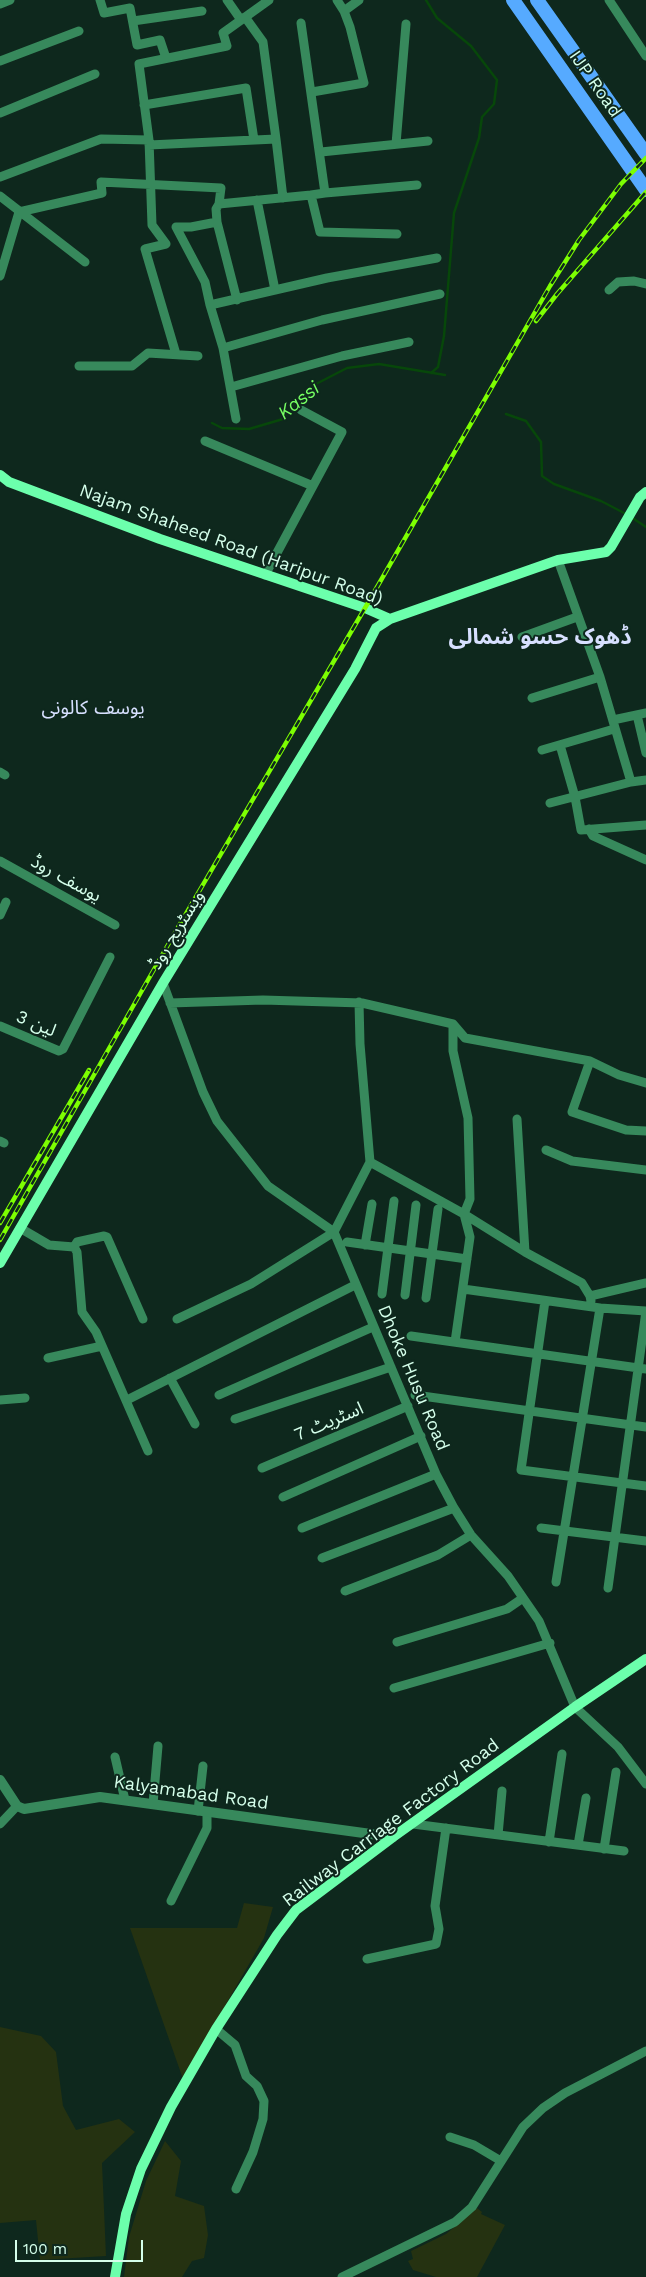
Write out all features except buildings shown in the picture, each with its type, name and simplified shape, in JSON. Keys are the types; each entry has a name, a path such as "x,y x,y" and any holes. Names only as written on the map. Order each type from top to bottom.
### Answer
{"highway":[{"name":"IJP Road","path":"513,0 646,190"},
{"name":"IJP Road","path":"537,0 646,154"}],"main road":[{"name":"Najam Shaheed Road (Haripur Road)","path":"0,475 10,482 40,494 265,575 365,608 390,619 558,560 606,552 622,531 644,495"},
{"name":"ویسٹریج روڈ","path":"0,1263 163,983 355,669 376,628 390,619"},
{"name":"Railway Carriage Factory Road","path":"115,2277 126,2214 142,2169 170,2107 216,2029 276,1935 296,1910 393,1837 575,1707 646,1659"}],"street":[{"path":"0,4 10,0"},
{"path":"100,0 104,13 130,8 137,45 160,40 166,58"},
{"path":"227,0 263,42 283,198"},
{"path":"176,354 145,249 166,244 152,225 149,142 139,64 227,46 224,33 269,0"},
{"path":"312,92 364,83 344,11 337,0"},
{"path":"344,11 360,0"},
{"path":"608,0 646,56"},
{"path":"132,21 202,11"},
{"path":"301,23 321,152 325,193"},
{"path":"396,144 406,24"},
{"path":"0,61 79,30"},
{"path":"0,113 95,74"},
{"path":"144,105 246,88 254,140"},
{"path":"0,176 101,139 149,142 276,140"},
{"path":"321,152 428,141"},
{"path":"19,212 102,193 101,182 221,188 220,204 216,209 217,222 237,300"},
{"path":"220,204 417,185"},
{"path":"311,195 320,232 397,234"},
{"path":"0,196 85,262"},
{"path":"257,200 275,290"},
{"path":"0,276 19,212"},
{"path":"217,222 191,227 176,227 205,282 223,348 236,419"},
{"path":"0,241 10,244"},
{"path":"210,305 327,278 437,258"},
{"path":"609,290 618,282 634,281 646,284"},
{"path":"223,348 322,320 440,294"},
{"path":"231,387 342,356 409,342"},
{"path":"79,366 132,366 148,353 198,356"},
{"path":"265,575 342,432 301,410"},
{"path":"205,441 313,486"},
{"path":"558,560 600,676 631,782"},
{"path":"522,637 577,616"},
{"path":"532,698 600,676"},
{"path":"542,750 641,714 646,753"},
{"path":"560,745 575,797 581,830 646,825"},
{"path":"550,803 631,782 646,780"},
{"path":"589,829 592,836 646,860"},
{"name":"یوسف روڈ","path":"0,861 115,925"},
{"path":"0,915 6,902"},
{"name":"لین 3","path":"0,1026 59,1051 63,1049 110,957"},
{"path":"163,983 203,1092 217,1122 268,1186 334,1232"},
{"path":"170,1004 263,1000 359,1002 453,1024 465,1038 590,1061 619,1075 646,1083"},
{"path":"177,1319 251,1284 334,1232 370,1162 360,1044 359,1002"},
{"path":"453,1024 453,1051 468,1118 470,1199 464,1214 470,1237 455,1342"},
{"path":"590,1061 572,1112 626,1130 646,1132"},
{"path":"517,1119 525,1252"},
{"path":"546,1150 572,1161 646,1170"},
{"path":"370,1162 464,1214 525,1252 582,1284 596,1307 592,1361 556,1582"},
{"path":"382,1294 394,1201"},
{"path":"365,1245 372,1204"},
{"path":"404,1295 416,1205"},
{"path":"426,1298 438,1209"},
{"path":"20,1228 49,1245 74,1247"},
{"name":"Dhoke Husu Road","path":"334,1232 390,1367 422,1436 436,1474 454,1508 471,1536 508,1576 539,1621 575,1707 618,1747 646,1784"},
{"path":"74,1247 77,1242 107,1237 143,1319"},
{"path":"347,1242 467,1259"},
{"path":"74,1247 77,1252 82,1312 96,1332 148,1451"},
{"path":"590,1296 646,1283"},
{"path":"127,1400 355,1285"},
{"path":"463,1289 545,1301 646,1311 642,1369 630,1424 608,1588"},
{"path":"545,1301 528,1410 521,1470 646,1486"},
{"path":"219,1395 373,1327"},
{"path":"411,1336 642,1369"},
{"path":"48,1358 102,1346"},
{"path":"234,1419 390,1367"},
{"path":"170,1378 195,1424"},
{"path":"415,1395 646,1427"},
{"path":"0,1400 25,1398"},
{"name":"اسٹریٹ 7","path":"262,1468 408,1406"},
{"path":"283,1496 422,1436"},
{"path":"302,1528 436,1474"},
{"path":"322,1558 454,1508"},
{"path":"542,1528 646,1541"},
{"path":"345,1591 438,1555 471,1536"},
{"path":"397,1642 507,1609 523,1598"},
{"path":"394,1688 550,1644"},
{"path":"153,1804 158,1746"},
{"path":"549,1842 562,1754"},
{"path":"115,1757 124,1800"},
{"path":"170,1902 207,1828 203,1812 203,1766"},
{"path":"604,1849 616,1772"},
{"path":"0,1780 17,1806 0,1824"},
{"path":"498,1835 502,1791"},
{"name":"Kalyamabad Road","path":"17,1806 24,1809 100,1797 393,1837"},
{"path":"578,1846 586,1798"},
{"path":"413,1824 624,1852"},
{"path":"367,1959 436,1944 440,1930 435,1906 446,1828"},
{"path":"216,2029 236,2045 246,2076 257,2086 264,2101 262,2119 254,2152 236,2189"},
{"path":"342,2277 455,2222 472,2207 523,2127 542,2108 566,2093 646,2051"},
{"path":"450,2138 474,2145 501,2161"}],"green space":[{"path":"244,1903 273,1907 264,1938 183,2079 130,1928 237,1928"},
{"path":"0,2027 41,2036 56,2052 63,2106 76,2130 119,2119 135,2132 102,2163 106,2256 40,2260 36,2220 0,2223"},
{"path":"165,2141 181,2161 175,2196 204,2206 208,2235 204,2258 192,2261 182,2277 124,2277 129,2237 146,2181"},
{"path":"477,2208 482,2212 481,2214 505,2225 477,2277 436,2277 413,2270 408,2261 413,2259 411,2251 446,2234"}],"waterway":[{"path":"426,0 437,18 471,46 497,80 494,104 482,117 479,138 454,213 444,336 438,367 431,373"},
{"name":"Kassi","path":"212,423 222,428 249,429 283,419 294,404 316,384 347,368 379,364 445,375"},
{"name":"Kassi","path":"506,414 526,421 541,442 542,476 554,484 601,501 626,514"},
{"name":"Kassi","path":"631,517 646,527"}],"railway":[{"path":"0,1240 177,929 365,608 550,286 579,240 621,184 646,158"},
{"path":"536,321 557,294 646,192"},
{"path":"0,1223 89,1070"}],"district":[{"name":"ڈھوک حسو شمالی","path":"540,638"},
{"name":"یوسف کالونی","path":"93,708"}]}
